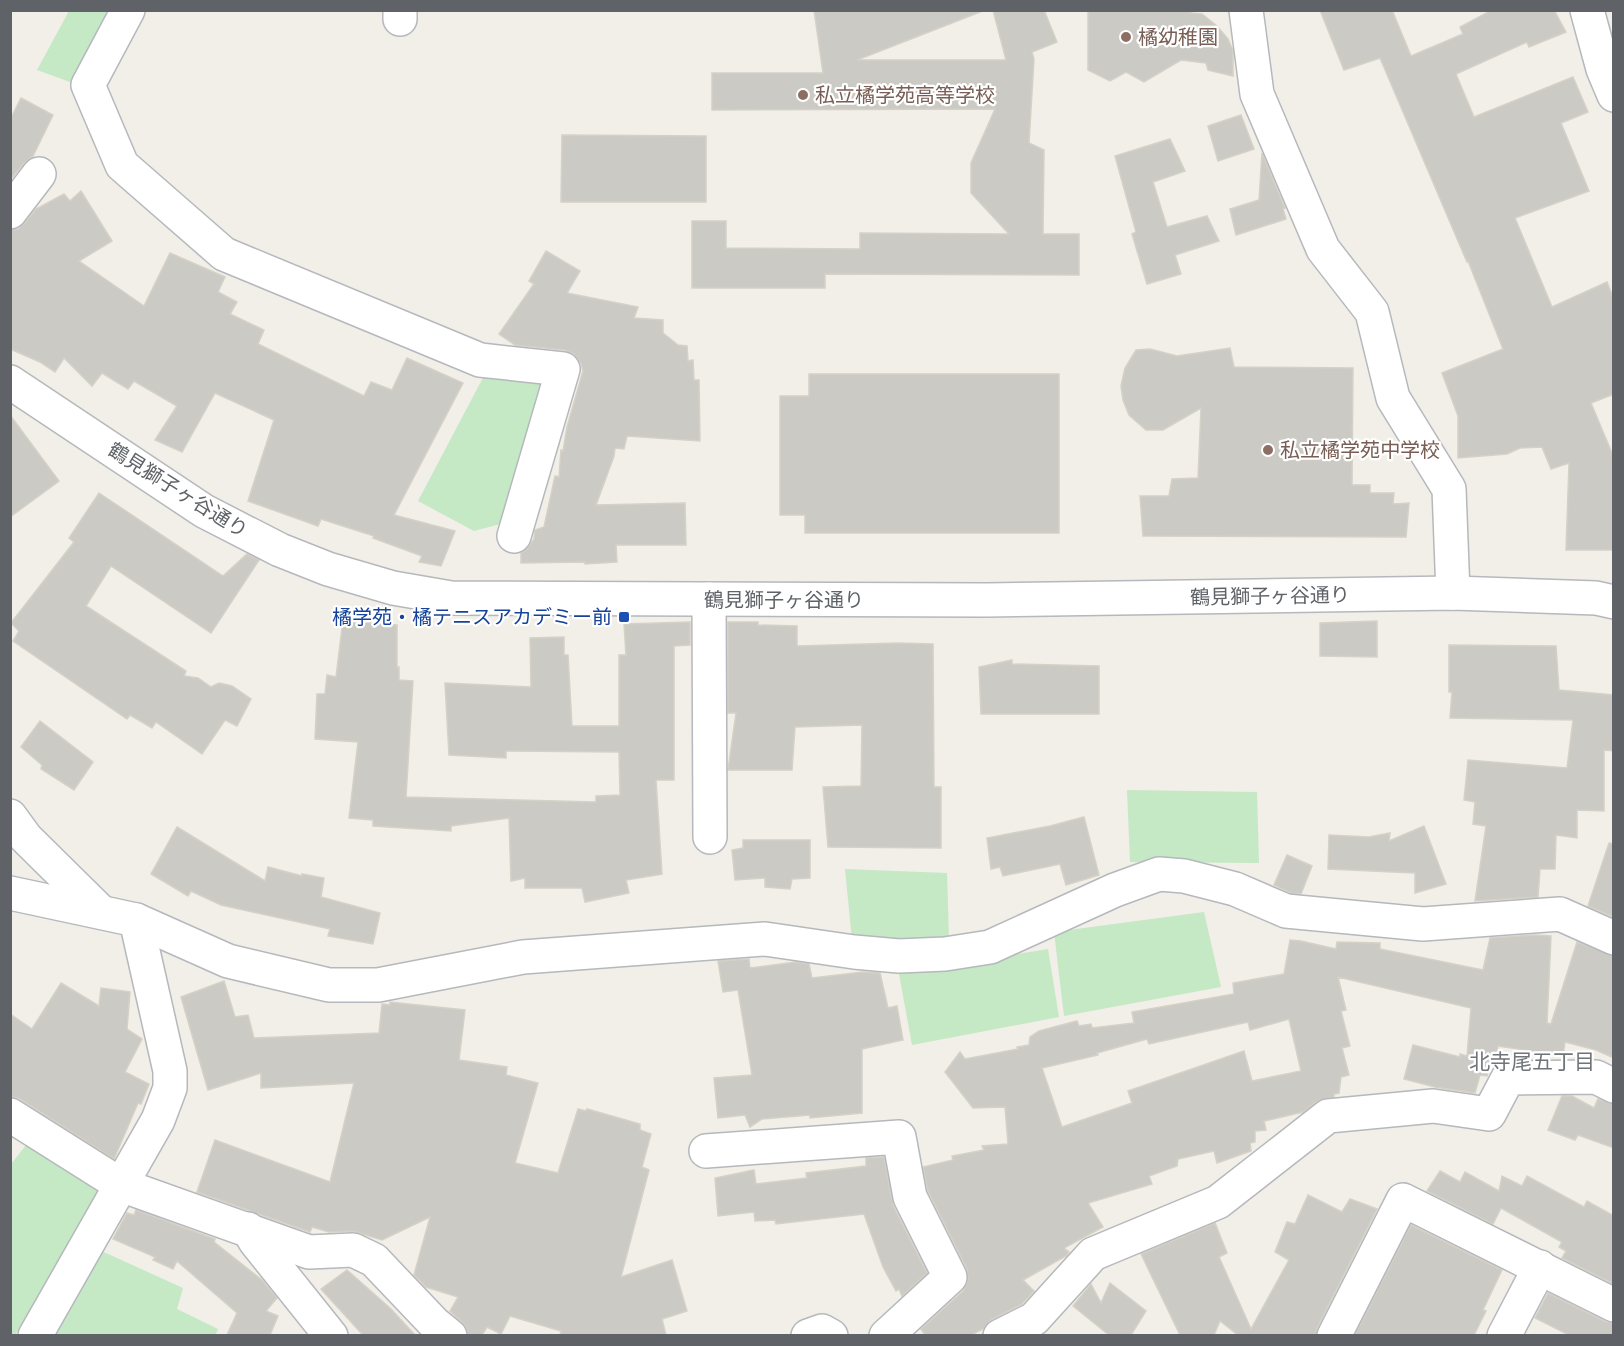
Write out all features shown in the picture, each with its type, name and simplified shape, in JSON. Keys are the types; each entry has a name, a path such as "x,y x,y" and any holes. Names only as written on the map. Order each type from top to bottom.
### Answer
{"street":[{"path":"128,10 88,85 122,165 224,254 480,360 563,369 514,536"},
{"path":"1246,10 1257,94 1261,104 1323,249 1372,312 1393,398 1449,489 1453,593"},
{"path":"1587,10 1610,77"},
{"path":"10,212 39,174"},
{"name":"鶴見獅子ヶ谷通り","path":"10,382 204,511 280,550 328,569 393,588 451,598 987,600 1453,593 1596,598 1614,602"},
{"path":"709,599 710,837"},
{"path":"10,816 26,838 101,912"},
{"path":"10,893 136,920 228,961 330,985 378,985 523,957 765,939 888,955 945,954 990,947 1115,890 1159,874 1185,876 1235,889 1286,911 1423,924 1560,914 1614,938"},
{"path":"35,1335 158,1120 170,1088 170,1071 136,920"},
{"path":"1000,1335 1034,1319 1093,1254 1218,1202 1328,1116 1433,1106 1489,1114 1508,1078 1596,1077 1614,1086"},
{"path":"10,1115 121,1185 309,1252 353,1250 374,1260 434,1323 450,1335"},
{"path":"706,1151 899,1137 910,1197 950,1277 886,1335"},
{"path":"1334,1335 1403,1200 1614,1305"},
{"path":"248,1229 255,1241 331,1335"},
{"path":"1504,1335 1540,1267"},
{"path":"808,1335 822,1331 831,1335"}],"green space":[{"path":"69,11 109,11 70,82 37,70"},
{"path":"486,372 546,378 504,523 474,531 418,501"},
{"path":"1127,790 1257,792 1259,863 1130,862"},
{"path":"845,869 947,873 949,940 852,940"},
{"path":"1204,912 1221,987 1064,1016 1054,932"},
{"path":"1048,949 1059,1017 912,1045 899,974"},
{"path":"27,1144 101,1190 73,1238 183,1288 177,1309 218,1329 215,1336 63,1336 23,1322 15,1335 11,1336 11,1164"}],"building":[{"path":"814,10 979,10 980,12 857,60 1006,60 993,10 1044,10 1057,42 1032,52 1034,59 1029,143 1044,150 1043,234 1079,234 1079,275 825,274 825,288 692,288 692,221 726,221 726,248 860,249 860,233 1009,234 971,193 971,163 995,109 712,110 712,73 823,73"},
{"path":"1088,10 1187,10 1202,14 1228,39 1233,51 1233,76 1208,70 1206,63 1181,60 1144,82 1126,72 1110,81 1088,70"},
{"path":"1320,10 1392,10 1411,56 1463,34 1460,27 1492,10 1554,10 1566,32 1529,47 1527,42 1456,74 1474,117 1573,77 1588,112 1561,123 1589,191 1515,218 1552,307 1607,282 1614,300 1614,394 1591,403 1614,458 1614,550 1566,550 1569,463 1551,469 1542,447 1520,448 1507,454 1458,458 1458,416 1442,373 1503,349 1468,261 1380,58 1344,70"},
{"path":"21,98 53,115 33,156 10,180 10,120"},
{"path":"1241,115 1254,149 1218,161 1208,126"},
{"path":"562,135 706,136 706,202 561,202"},
{"path":"1170,139 1185,171 1153,182 1167,227 1207,216 1219,241 1175,255 1181,274 1147,284 1132,234 1136,232 1115,156"},
{"path":"1262,153 1285,208 1283,209 1286,219 1236,235 1230,209 1259,200"},
{"path":"81,191 112,241 79,261 144,306 170,253 225,277 218,292 237,302 230,314 264,330 258,344 364,396 371,382 392,390 407,358 463,383 394,515 455,531 441,566 419,562 422,556 373,538 374,536 321,519 318,526 248,501 274,420 215,393 182,452 155,440 177,406 134,381 128,389 102,373 92,386 64,358 55,372 40,362 10,349 10,230 18,229 36,209 64,194 70,201"},
{"path":"546,251 580,271 567,293 638,307 634,318 663,320 663,333 678,345 687,346 688,361 693,360 694,380 699,380 700,441 627,436 624,449 615,448 596,505 685,503 686,545 616,545 617,562 521,563 521,553 534,539 535,530 544,527 555,476 559,477 561,450 563,451 567,427 583,371 581,363 574,354 565,350 515,345 499,334 534,284 529,281"},
{"path":"1230,348 1234,367 1353,368 1352,485 1370,485 1370,493 1394,493 1393,504 1409,503 1406,537 1143,536 1140,496 1169,496 1172,479 1198,478 1201,408 1163,430 1146,430 1129,415 1123,400 1121,386 1125,368 1136,350 1150,349 1177,356"},
{"path":"809,374 1059,374 1059,533 805,533 805,515 780,515 780,396 809,396"},
{"path":"10,415 59,481 10,517"},
{"path":"99,493 223,576 247,554 259,560 211,633 111,566 86,606 186,671 184,676 198,678 211,687 219,683 232,686 251,699 237,726 225,720 202,754 156,722 152,728 130,715 127,719 13,641 19,631 11,623 74,542 69,538"},
{"path":"343,620 397,625 399,680 413,681 406,797 596,802 596,796 620,795 619,752 506,751 506,758 449,755 445,683 531,687 530,638 564,637 564,655 568,655 572,726 619,726 619,655 626,655 624,624 690,622 690,645 674,646 674,780 656,780 662,874 626,880 629,893 585,902 582,888 525,888 525,878 511,881 509,818 451,826 451,831 373,826 373,820 349,818 358,742 315,739 317,694 325,694 327,675 336,677"},
{"path":"1377,621 1377,657 1320,656 1320,623"},
{"path":"728,622 797,626 797,646 933,644 934,787 941,787 941,848 828,847 823,787 861,786 862,725 795,727 792,770 728,770 736,713 728,713"},
{"path":"1449,645 1556,646 1559,690 1614,695 1614,751 1604,750 1604,811 1577,810 1577,838 1556,835 1555,869 1540,869 1538,897 1475,901 1486,826 1473,824 1475,802 1464,800 1468,760 1567,768 1573,720 1450,718 1452,692 1449,692"},
{"path":"1012,660 1012,664 1099,666 1099,714 981,714 979,667"},
{"path":"40,721 93,762 74,790 41,769 42,765 21,747"},
{"path":"1084,817 1099,875 1066,885 1060,864 1003,876 1000,867 991,869 987,838"},
{"path":"1424,826 1446,884 1415,893 1415,873 1328,869 1329,835 1369,837 1390,833 1389,841"},
{"path":"177,827 265,881 268,867 302,876 302,874 324,878 321,897 380,913 373,944 328,936 330,929 221,905 191,891 188,896 151,874"},
{"path":"743,840 810,840 810,878 792,879 790,889 765,887 765,878 735,880 732,850 743,848"},
{"path":"1609,843 1614,844 1614,917 1588,906"},
{"path":"1287,855 1312,866 1301,894 1291,893 1274,885"},
{"path":"1551,936 1547,1023 1551,1024 1577,942 1614,956 1614,1058 1596,1050 1565,1042 1563,1056 1498,1046 1497,1054 1493,1054 1487,1076 1480,1075 1475,1093 1435,1087 1404,1079 1413,1045 1460,1057 1460,1054 1467,1056 1471,1008 1338,977 1346,1010 1341,1011 1350,1046 1342,1048 1349,1075 1341,1077 1339,1093 1334,1094 1334,1097 1317,1101 1303,1112 1264,1121 1266,1130 1255,1131 1255,1142 1250,1143 1251,1151 1217,1163 1214,1151 1178,1159 1177,1166 1149,1176 1152,1184 1088,1203 1103,1227 1064,1248 1069,1252 1066,1256 1023,1280 1034,1291 1022,1304 992,1319 983,1329 971,1335 925,1335 921,1329 963,1291 968,1280 967,1269 928,1191 923,1167 953,1160 952,1156 984,1150 982,1146 1008,1144 1005,1107 973,1108 945,1072 960,1052 965,1059 1018,1049 1017,1047 1029,1045 1030,1037 1039,1031 1077,1021 1079,1026 1091,1024 1092,1028 1134,1023 1132,1012 1234,994 1233,983 1284,974 1290,940 1336,949 1337,942 1380,943 1380,949 1483,970 1490,938","holes":["1289,1019 1301,1071 1252,1081 1244,1051 1128,1091 1132,1103 1062,1127 1042,1068 1098,1055 1097,1053 1147,1039 1149,1044 1248,1022 1250,1030"]},
{"path":"749,959 750,968 796,962 809,964 812,978 863,972 880,973 888,1008 897,1006 903,1040 862,1049 862,1113 810,1118 810,1115 762,1119 750,1127 745,1115 718,1118 714,1078 752,1075 738,990 723,992 718,961"},
{"path":"224,981 235,1017 248,1015 254,1038 379,1033 382,1004 390,1005 390,1002 465,1010 459,1060 507,1067 506,1075 538,1083 515,1163 558,1173 578,1109 586,1111 587,1109 640,1124 640,1130 651,1134 642,1167 649,1170 621,1277 672,1260 687,1311 662,1319 666,1335 560,1335 561,1331 510,1316 501,1334 487,1327 482,1335 468,1335 462,1322 450,1311 458,1297 426,1287 414,1275 430,1217 382,1240 353,1231 329,1232 312,1227 310,1232 197,1192 215,1140 330,1182 354,1083 261,1088 261,1073 208,1090 181,997"},
{"path":"61,983 99,1006 101,988 130,992 127,1029 142,1039 125,1072 149,1084 141,1104 138,1103 114,1159 20,1099 10,1096 10,1014 32,1029"},
{"path":"1562,1096 1572,1096 1594,1108 1598,1099 1614,1104 1614,1148 1578,1135 1575,1140 1548,1130"},
{"path":"884,1157 893,1205 927,1273 902,1296 899,1289 896,1291 883,1267 864,1214 776,1224 775,1220 755,1221 754,1212 718,1216 715,1178 754,1170 756,1184 807,1178 806,1173 866,1166 866,1158"},
{"path":"1440,1171 1460,1182 1465,1172 1499,1191 1502,1176 1522,1186 1527,1176 1584,1207 1587,1201 1614,1216 1614,1284 1562,1258 1566,1251 1559,1247 1562,1242 1501,1208 1493,1224 1427,1191"},
{"path":"1308,1195 1342,1212 1350,1199 1377,1209 1317,1328 1316,1335 1238,1335 1220,1321 1214,1335 1180,1335 1141,1254 1215,1223 1227,1253 1219,1257 1251,1329 1289,1260 1275,1252 1287,1222 1295,1224"},
{"path":"136,1210 215,1239 214,1242 262,1280 277,1298 266,1311 278,1316 270,1335 227,1335 237,1313 177,1261 173,1269 153,1260 155,1257 113,1239 127,1213 134,1215"},
{"path":"1411,1225 1502,1270 1474,1335 1355,1335"},
{"path":"347,1270 391,1309 415,1335 363,1335 321,1289"},
{"path":"1110,1283 1146,1311 1131,1335 1109,1335 1073,1306 1091,1284 1101,1303"},
{"path":"1548,1293 1606,1322 1614,1323 1614,1335 1569,1335 1535,1318"}],"place":[{"name":"橘幼稚園","path":"1126,37"},
{"name":"私立橘学苑高等学校","path":"803,95"},
{"name":"私立橘学苑中学校","path":"1268,450"},
{"name":"橘学苑・橘テニスアカデミー前","path":"624,617"}],"district":[{"name":"北寺尾五丁目","path":"1532,1062"}]}
